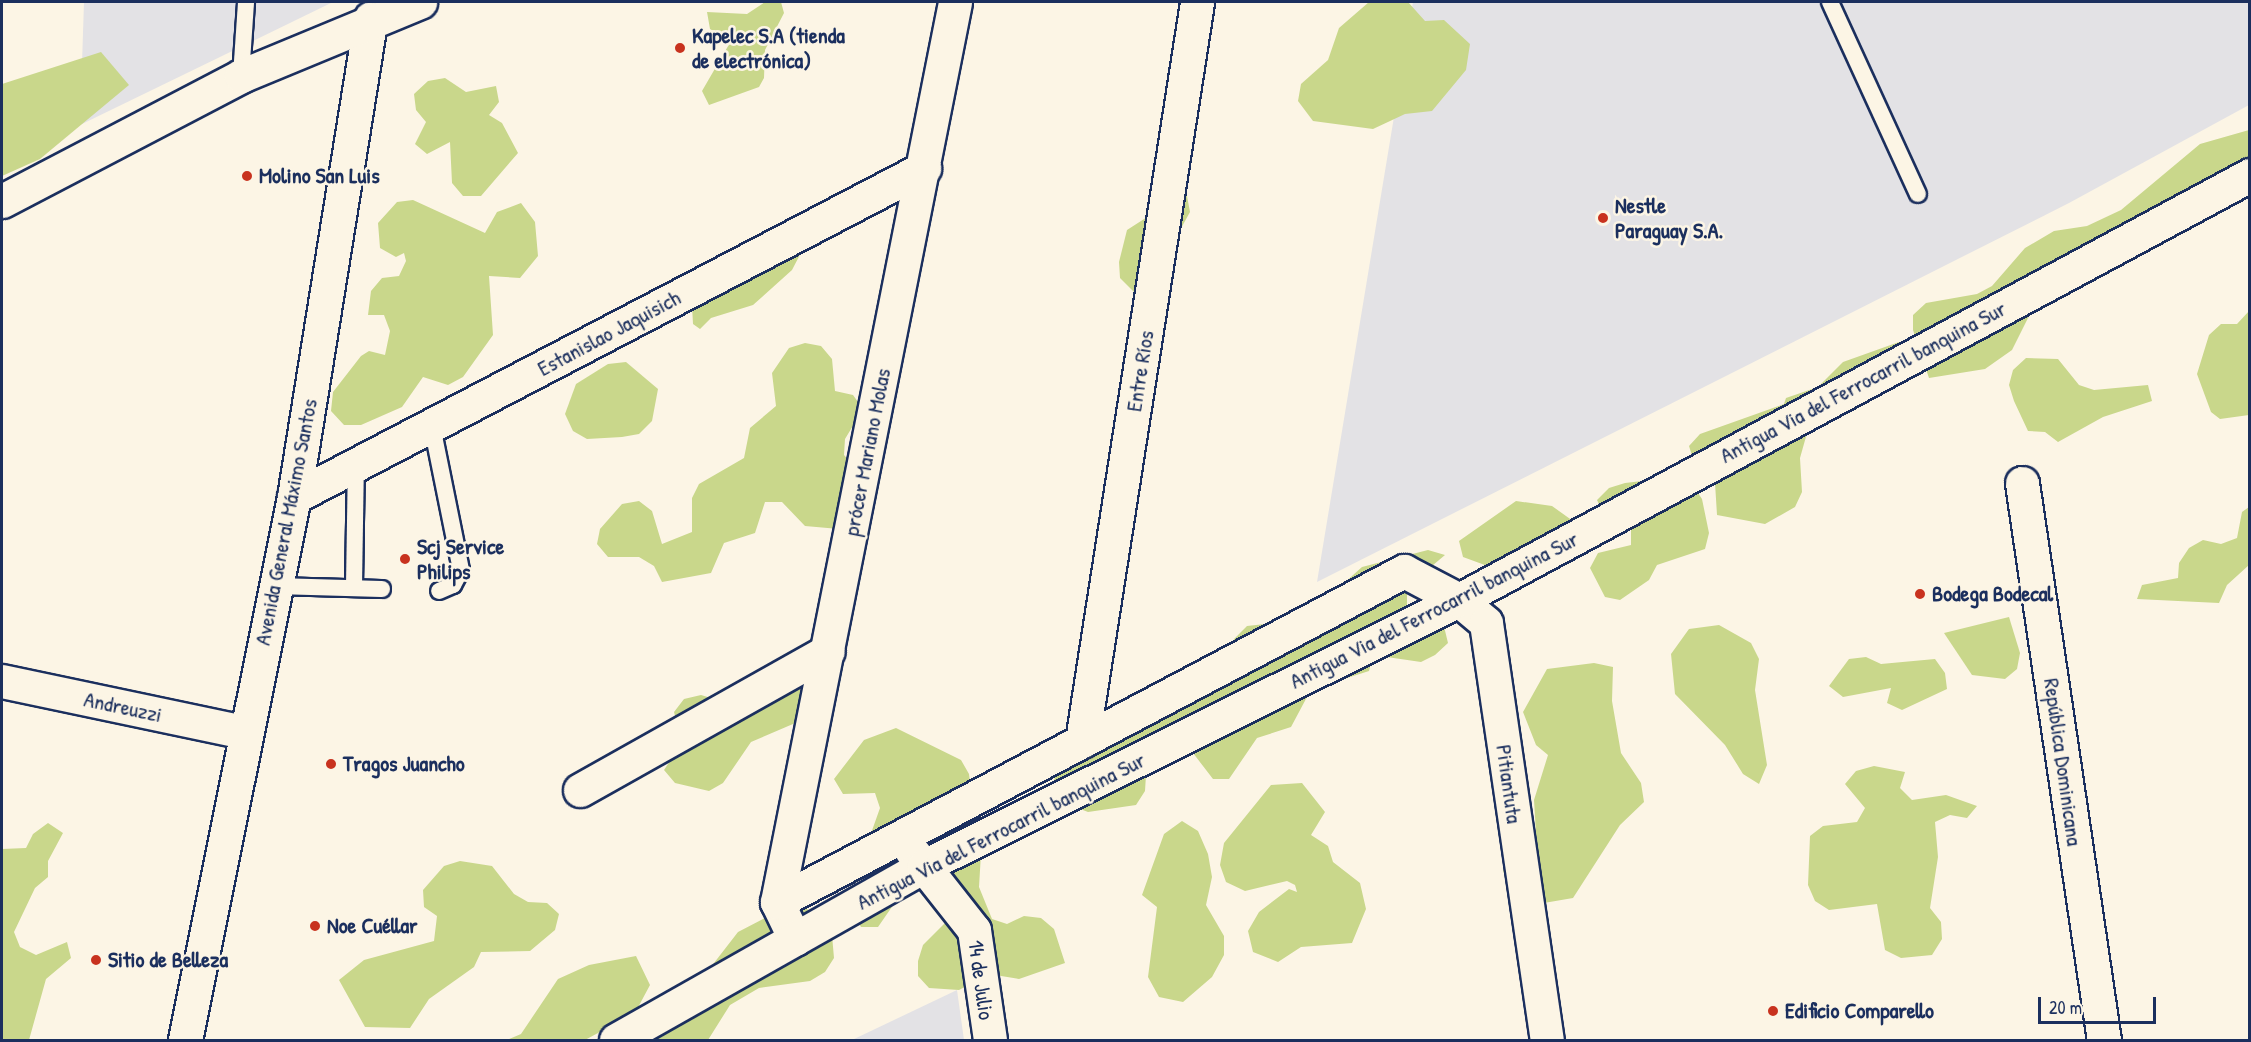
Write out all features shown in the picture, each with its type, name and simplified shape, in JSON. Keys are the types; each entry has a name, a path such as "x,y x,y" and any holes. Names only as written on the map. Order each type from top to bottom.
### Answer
{"main road":[{"path":"2,201 379,7 420,2"},
{"name":"prócer Mariano Molas","path":"777,902 955,2"},
{"name":"Entre Ríos","path":"1082,741 1197,2"},
{"name":"Avenida General Máximo Santos","path":"184,1041 244,732 294,497 379,7"},
{"name":"Estanislao Jaquisich","path":"294,497 924,168"},
{"name":"Antigua Via del Ferrocarril banquina Sur","path":"616,1041 924,866 1459,600 2250,174"},
{"name":"República Dominicana","path":"2022,483 2104,1041"},
{"name":"Pitiantuta","path":"1082,741 1404,571 1459,600 1486,624 1547,1041"},
{"path":"580,790 828,651"},
{"name":"Andreuzzi","path":"2,681 244,732"},
{"path":"795,939 777,902 1082,741"},
{"name":"14 de Julio","path":"901,837 974,930 990,1041"}],"lane":[{"path":"241,76 246,2"},
{"path":"1830,2 1918,194"},
{"path":"432,426 461,570 453,585 439,591"},
{"path":"354,586 356,465"},
{"path":"275,586 354,586 382,589"}],"shaded area":[{"path":"84,2 333,2 80,125"},
{"path":"1413,2 2249,2 2249,105 2069,203 1317,582"},
{"path":"957,990 964,1040 852,1040"}],"green space":[{"path":"765,2 781,2 784,13 765,50 764,78 759,87 709,105 702,91 731,41 710,29 707,12 747,14"},
{"path":"1369,2 1408,2 1425,21 1444,20 1470,44 1466,70 1432,111 1405,114 1373,129 1313,121 1298,101 1301,84 1328,60 1339,28"},
{"path":"101,52 129,85 40,159 2,176 2,84"},
{"path":"445,78 466,92 496,86 499,102 489,115 502,123 518,153 481,196 463,196 452,183 450,142 427,154 415,144 426,122 416,110 414,94 428,81"},
{"path":"2249,130 2249,188 2036,302 2012,350 1985,369 1929,378 1913,330 1913,315 1926,303 1977,294 1992,286 2025,248 2054,231 2087,226 2121,210 2200,144"},
{"path":"1158,176 1187,196 1190,212 1174,241 1169,292 1160,305 1144,302 1120,278 1119,262 1127,230 1155,212"},
{"path":"413,200 485,233 497,212 521,203 535,222 538,256 520,278 489,276 493,335 463,377 448,385 423,377 402,407 361,425 344,425 331,411 333,392 361,356 369,351 385,355 390,331 384,315 368,315 371,291 382,278 399,276 406,261 404,253 396,257 380,248 378,223 397,202"},
{"path":"804,247 792,270 753,305 711,318 700,329 693,324 692,306"},
{"path":"2249,311 2249,415 2220,419 2211,412 2197,374 2209,335 2221,324 2237,324"},
{"path":"1899,342 1899,358 1809,426 1800,458 1802,492 1795,507 1765,524 1717,515 1715,483 1694,462 1689,446 1700,434 1784,404 1786,398 1818,387 1843,362"},
{"path":"805,343 821,346 832,359 835,391 853,395 863,409 845,439 844,455 855,468 839,529 805,526 782,502 765,502 755,533 724,543 711,573 662,582 654,566 639,557 608,557 597,544 600,529 622,504 639,501 652,511 662,544 692,532 692,498 699,484 744,458 750,428 776,406 772,373 789,348"},
{"path":"2026,358 2058,359 2079,385 2094,390 2148,385 2152,401 2103,417 2058,442 2045,432 2028,431 2014,401 2009,385 2013,370"},
{"path":"626,362 658,389 652,421 639,434 622,437 587,439 573,431 565,414 576,384 608,364"},
{"path":"1677,477 1692,484 1702,499 1709,533 1705,549 1657,565 1649,580 1620,600 1605,597 1590,568 1598,553 1631,545 1631,530 1604,515 1597,500 1609,488 1625,483"},
{"path":"1516,501 1552,506 1580,526 1584,541 1576,556 1545,554 1493,568 1463,557 1459,541"},
{"path":"2249,507 2249,565 2227,585 2219,603 2137,599 2142,585 2178,578 2179,563 2189,548 2203,540 2221,544 2237,538 2242,512"},
{"path":"1428,550 1445,555 1407,587 1407,605 1440,610 1448,643 1435,655 1421,662 1373,655 1369,671 1322,686 1307,697 1291,727 1257,738 1229,779 1213,779 1193,753 1159,764 1146,775 1145,791 1136,805 1088,812 1060,801 1052,787 1057,771 1073,765 1080,750 1235,671 1234,639 1247,626 1303,620 1362,567"},
{"path":"2009,617 2020,653 2017,669 2005,679 1972,675 1944,633"},
{"path":"1719,625 1751,643 1759,659 1755,690 1767,765 1759,784 1743,774 1725,745 1675,694 1671,654 1689,629"},
{"path":"1866,657 1881,664 1935,659 1945,673 1947,689 1902,710 1887,703 1891,688 1843,697 1829,686 1849,659"},
{"path":"780,662 806,683 814,715 751,742 723,783 709,791 675,783 664,770 682,743 674,712 684,699 701,695 734,705 748,696 764,666"},
{"path":"1594,663 1613,667 1612,701 1621,753 1641,783 1644,802 1620,825 1573,898 1538,904 1510,886 1503,871 1510,856 1536,833 1534,800 1548,755 1536,745 1523,712 1547,669"},
{"path":"896,728 961,760 969,774 973,805 983,820 979,887 992,919 1007,924 1024,916 1041,918 1054,929 1065,963 1019,979 989,974 959,990 929,988 918,976 918,961 923,945 946,922 946,905 923,884 905,888 878,927 861,927 852,912 853,895 872,871 869,839 880,808 875,793 843,794 834,779 864,740"},
{"path":"1874,766 1905,772 1900,788 1912,800 1946,795 1977,806 1967,818 1950,815 1935,822 1938,857 1930,908 1941,922 1942,939 1932,955 1901,958 1885,950 1877,904 1829,910 1815,901 1808,885 1810,836 1823,826 1857,822 1865,808 1845,784 1856,771"},
{"path":"1302,783 1325,812 1311,835 1328,846 1333,862 1360,883 1366,909 1352,943 1301,947 1278,962 1253,952 1248,931 1259,912 1289,889 1297,892 1295,885 1287,881 1245,891 1226,882 1220,865 1224,843 1271,785"},
{"path":"1182,821 1198,831 1208,854 1212,877 1206,905 1224,936 1224,955 1212,977 1183,1002 1159,997 1148,977 1157,907 1142,895 1164,834"},
{"path":"48,823 63,833 48,861 48,877 35,888 14,932 20,947 36,955 67,942 71,958 46,979 29,1040 2,1040 2,849 26,848 33,834"},
{"path":"460,861 492,866 514,894 528,902 547,903 559,914 555,930 530,951 481,952 474,967 429,999 410,1028 365,1027 339,980 364,960 434,941 437,916 424,907 423,890 444,866"},
{"path":"802,906 831,924 834,958 825,972 810,981 759,988 730,1005 708,1040 616,1040 677,1008 691,978 707,972 738,932 786,907"},
{"path":"636,956 650,985 635,1013 585,1040 507,1040 521,1034 558,979 589,965"}],"place":[{"name":"Kapelec S.A (tienda de electrónica)","path":"680,48"},
{"name":"Molino San Luis","path":"247,176"},
{"name":"Nestle Paraguay S.A.","path":"1603,218"},
{"name":"Scj Service Philips","path":"405,559"},
{"name":"Bodega Bodecal","path":"1920,594"},
{"name":"Tragos Juancho","path":"331,764"},
{"name":"Noe Cuéllar","path":"315,926"},
{"name":"Sitio de Belleza","path":"96,960"},
{"name":"Edificio Comparello","path":"1773,1011"}]}
